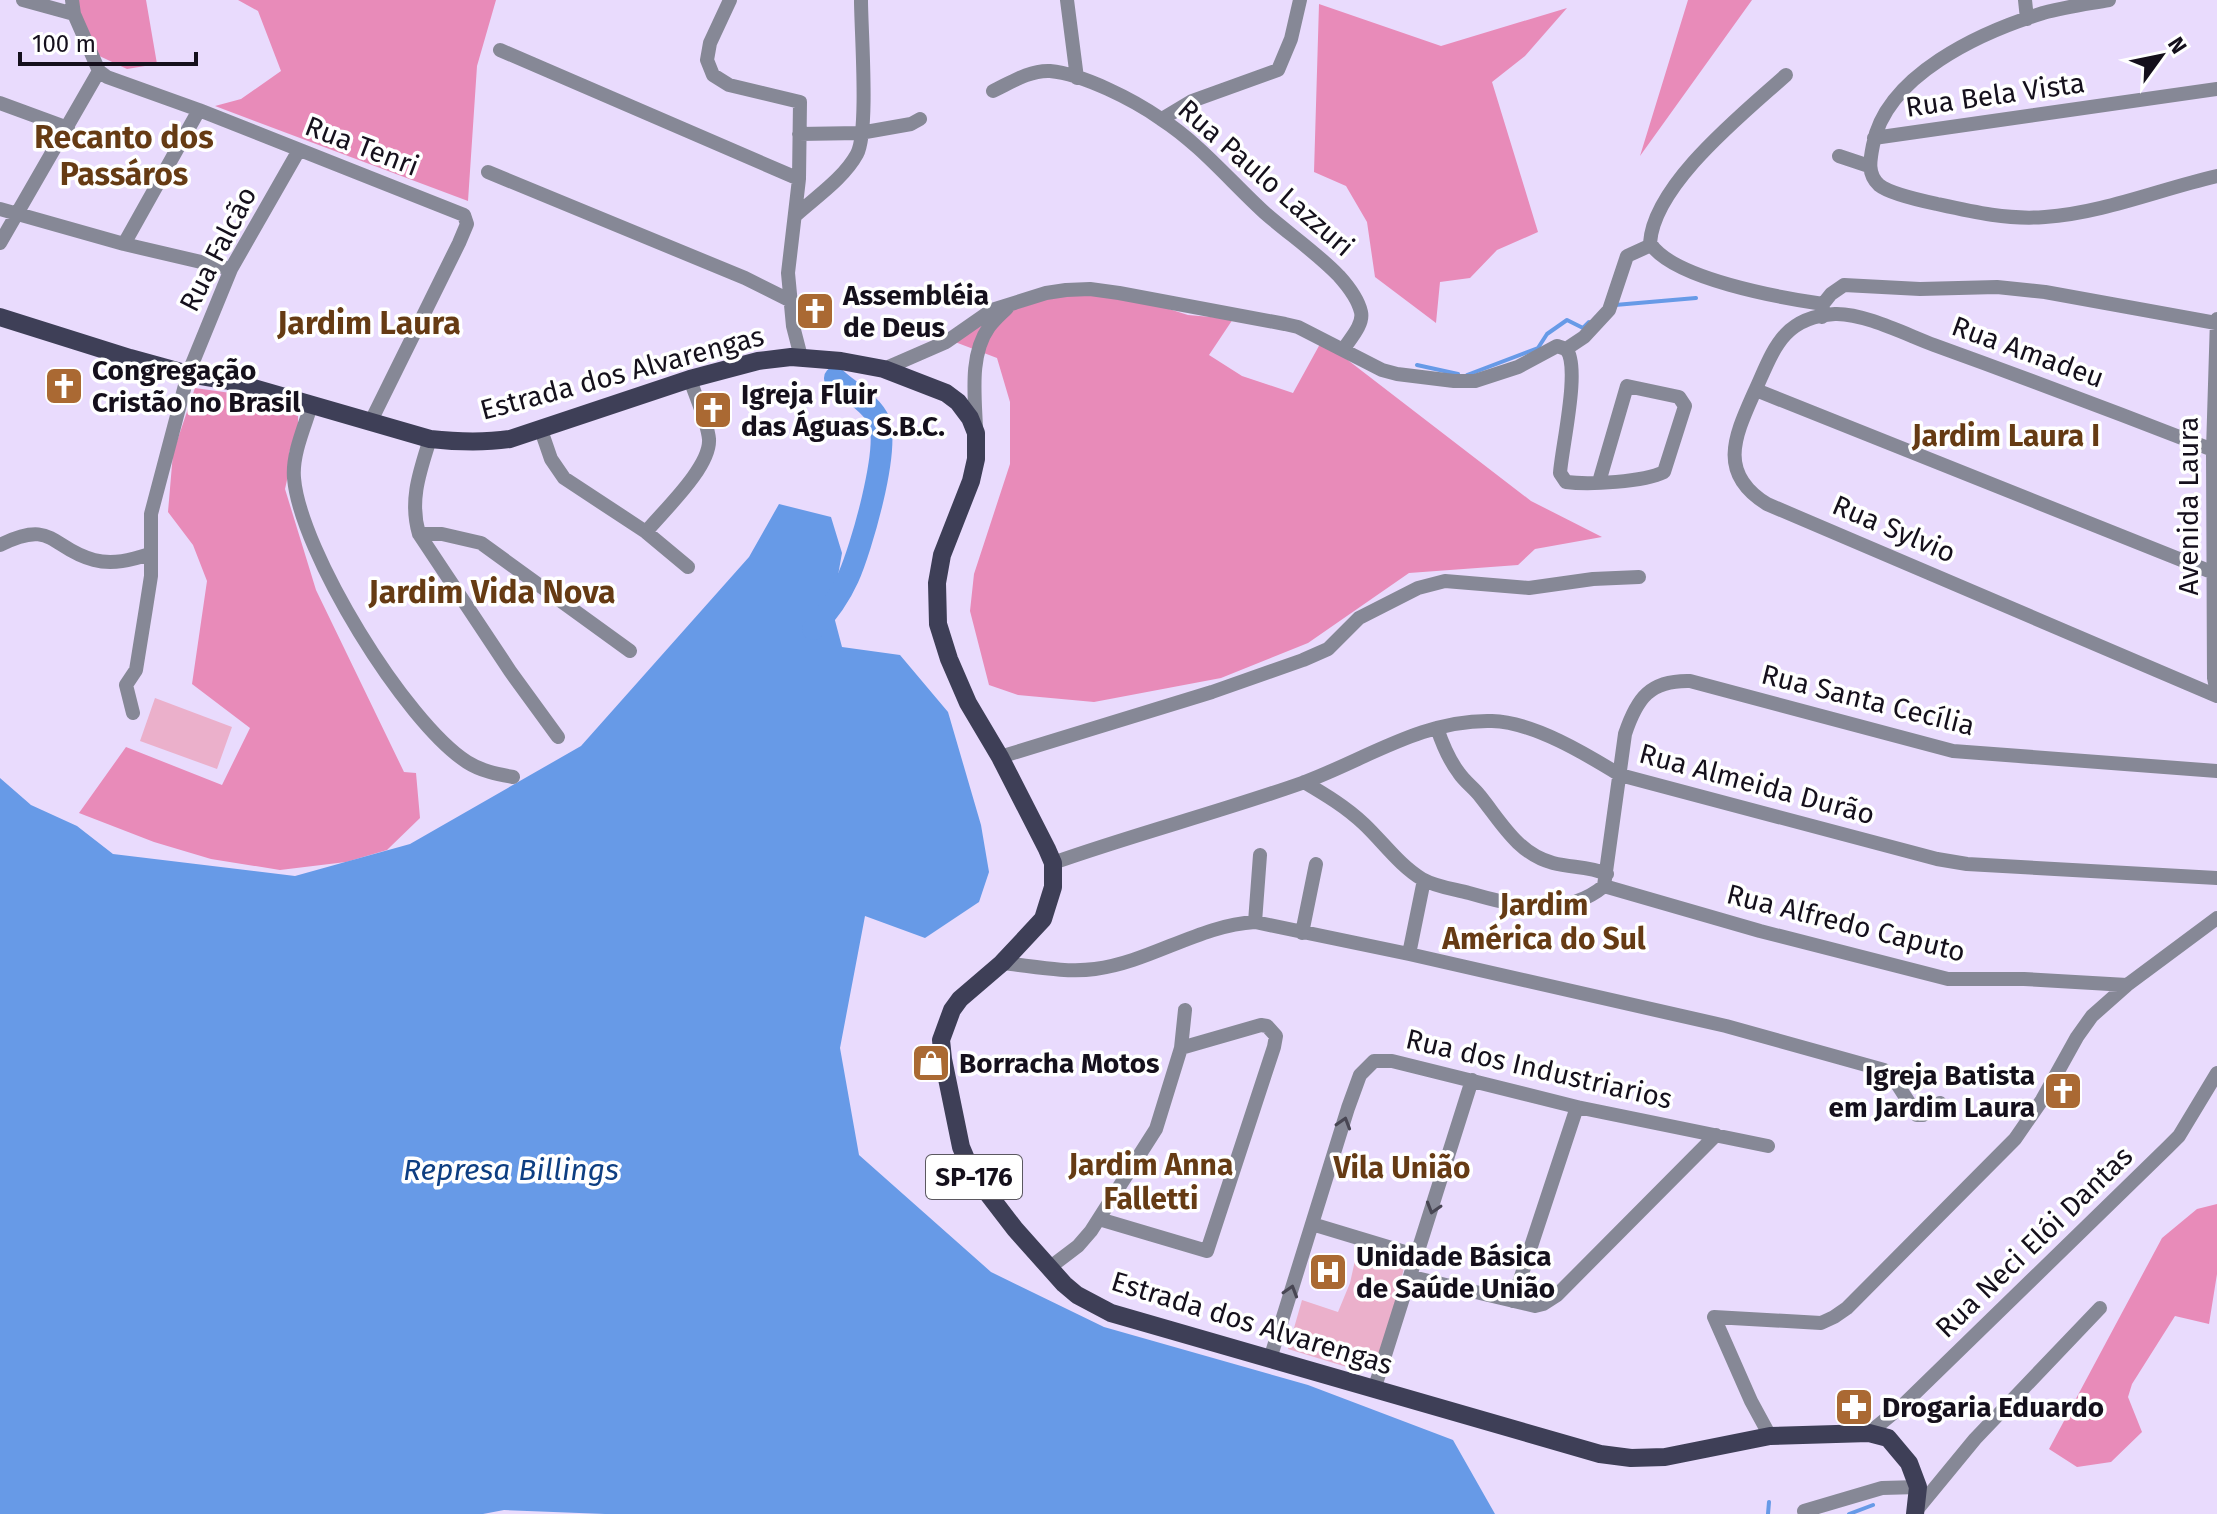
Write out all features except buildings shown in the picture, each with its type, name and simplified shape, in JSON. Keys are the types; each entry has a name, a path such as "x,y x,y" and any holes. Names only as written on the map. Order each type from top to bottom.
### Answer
{"main road":[{"name":"Estrada dos Alvarengas","path":"0,317 188,374 229,381 430,439 481,443 510,439 690,379 758,361 801,357 884,369 946,393 958,402 976,433"},
{"path":"976,433 976,459 971,481 942,555 937,583 937,613 949,659 968,703 1000,757 1053,863"},
{"name":"Estrada dos Alvarengas","path":"1053,863 1053,887 1043,919 1002,963 960,999 952,1010 941,1040 961,1147 972,1173 1049,1268 1077,1295 1111,1313 1600,1454 1665,1457 1770,1436 1869,1433"},
{"path":"1869,1433 1888,1438 1909,1463 1918,1487 1913,1513"}],"street":[{"path":"0,243 99,71 73,7 23,0"},
{"path":"730,0 714,30 708,68 718,80 729,85 800,102 799,179 789,250 789,300 801,357"},
{"path":"796,215 855,156 860,146 863,113 861,0"},
{"path":"1067,0 1077,78"},
{"path":"1162,119 1192,101 1278,70 1291,39 1300,0"},
{"path":"2025,0 2027,19"},
{"path":"2109,0 2055,10 2027,19 1955,50 1899,93 1876,131 1869,166 1875,180 1885,188 1968,211 2023,218 2098,208 2217,176"},
{"path":"500,50 799,179"},
{"name":"Rua Tenri","path":"99,71 130,86 457,211 466,219 459,243 370,423"},
{"name":"Rua Paulo Lazzuri","path":"993,91 1034,73 1049,71 1077,78 1113,93 1162,119 1201,151 1349,288 1361,310 1361,319 1343,350"},
{"path":"1566,349 1584,337 1611,304 1627,256 1650,244 1657,214 1695,161 1786,75"},
{"name":"Rua Bela Vista","path":"1876,131 2217,89"},
{"path":"0,103 68,128"},
{"path":"124,244 199,110"},
{"path":"799,134 860,133 911,124 920,119"},
{"name":"Rua Falcão","path":"133,713 126,685 136,670 151,576 151,514 188,374 231,269 299,150"},
{"path":"1839,156 1869,166"},
{"path":"488,172 745,278 789,300"},
{"path":"0,209 124,244 231,269"},
{"name":"Rua Amadeu","path":"1650,244 1665,258 1701,275 1774,298 1875,323 2213,450"},
{"name":"Rua Sylvio","path":"2216,321 2045,292 1997,287 1920,289 1844,285 1831,294 1823,310 1786,333 1768,359 1738,429 1733,453 1737,470 1756,497 2217,694"},
{"path":"884,369 946,342 992,310 1046,293 1090,289 1269,320 1309,333 1374,366 1397,374 1467,381 1518,367 1557,346 1566,349 1572,359 1573,380 1560,473 1563,480 1570,483 1599,482 1653,477 1664,472 1685,406 1679,397 1627,386 1599,482"},
{"path":"976,433 976,366 980,345 988,327 1010,305"},
{"name":"Avenida Laura","path":"2216,321 2213,450 2216,524 2214,678 2217,694"},
{"path":"646,532 694,475 708,451 707,431 690,379"},
{"path":"1756,390 2214,573"},
{"path":"311,406 294,465 296,491 319,555 348,614 409,705 438,739 469,764 513,777"},
{"path":"541,430 551,459 564,478 646,532 688,567"},
{"path":"430,439 414,498 419,534 558,737"},
{"path":"419,534 458,536 481,543 630,651"},
{"path":"0,545 17,537 42,535 91,560 116,562 150,554"},
{"path":"1000,757 1212,692 1303,660 1328,649 1359,618 1418,588 1445,581 1529,588 1593,579 1639,577"},
{"name":"Rua Santa Cecília","path":"1606,880 1625,734 1637,706 1657,686 1678,681 1690,681 1953,751 2217,771"},
{"name":"Rua Almeida Durão","path":"1053,863 1304,782 1382,747 1437,728 1464,721 1495,721 1576,747 1620,775 1937,859 1967,864 2217,878"},
{"name":"Rua Alfredo Caputo","path":"1437,728 1444,748 1459,773 1480,796 1496,821 1520,845 1551,863 1591,867 1606,880 1760,931 1948,979 2024,979 2127,985"},
{"path":"1304,782 1344,806 1424,880 1511,905 1541,908 1592,895 1606,880"},
{"path":"1255,922 1260,855"},
{"path":"1302,933 1316,864"},
{"path":"1409,954 1424,880"},
{"path":"1770,1436 1714,1317 1821,1323 1847,1308 2015,1139 2092,1016 2127,985 2217,918"},
{"path":"1002,963 1072,970 1094,969 1237,923 1255,922 1726,1026 1884,1070 1892,1076 1917,1115 1923,1115 1940,1103"},
{"path":"1049,1268 1078,1246 1099,1219 1156,1129 1181,1048 1185,1010"},
{"path":"1099,1219 1207,1251 1276,1036 1272,1030 1261,1025 1181,1048"},
{"name":"Rua dos Industriarios","path":"1270,1359 1348,1108 1360,1075 1374,1061 1392,1061 1577,1107 1768,1146"},
{"name":"Rua Neci Elói Dantas","path":"1869,1433 1903,1405 2179,1136 2217,1073"},
{"path":"1374,1390 1472,1080"},
{"path":"1513,1301 1577,1107"},
{"path":"1412,1277 1535,1306 1543,1304 1557,1295 1716,1135"},
{"path":"1312,1224 1418,1256"},
{"path":"1913,1513 1975,1439 2100,1308"},
{"path":"1804,1511 1882,1488 1918,1487"}],"shaded area":[{"path":"76,0 146,0 157,64 127,69 93,53"},
{"path":"238,0 496,0 477,66 468,201 215,106 241,99 281,71 258,11"},
{"path":"1688,0 1752,0 1640,156"},
{"path":"1319,4 1441,46 1567,8 1525,56 1492,82 1538,232 1497,250 1470,278 1440,282 1436,323 1375,277 1367,222 1346,186 1314,172"},
{"path":"1077,293 1153,304 1188,315 1233,319 1209,355 1242,376 1293,393 1320,344 1336,351 1531,501 1602,537 1535,549 1518,565 1409,573 1308,643 1221,678 1094,702 1018,695 989,685 970,611 974,574 1010,464 1010,402 997,358 955,342 995,316"},
{"path":"195,388 238,394 298,416 285,489 316,590 404,772 416,773 420,818 387,850 346,862 280,870 211,859 154,842 79,813 126,747 222,785 250,728 192,684 207,581 193,545 168,512 173,453"},
{"path":"155,698 232,727 217,769 140,741"},
{"path":"2217,1204 2217,1274 2209,1324 2175,1316 2132,1384 2128,1397 2142,1432 2111,1462 2077,1467 2049,1449 2162,1238 2197,1209"},
{"path":"1358,1247 1388,1255 1405,1264 1380,1361 1372,1369 1350,1368 1288,1349 1302,1300 1338,1312 1350,1283"}],"water":[{"name":"Represa Billings","path":"779,504 831,517 842,553 832,609 842,647 900,655 948,712 981,825 989,872 979,902 925,938 865,916 840,1048 859,1155 991,1272 1104,1327 1308,1385 1453,1440 1495,1514 605,1514 504,1510 483,1514 0,1514 0,778 31,805 77,826 113,854 295,876 410,844 581,746 749,557"}],"waterway":[{"path":"1615,305 1696,298"},
{"path":"1467,375 1538,348 1547,334 1567,320 1583,328 1589,322"},
{"path":"1417,365 1458,374"},
{"path":"813,629 837,599 854,564 881,454 881,435 876,415 835,378"},
{"path":"1768,1514 1769,1502"},
{"path":"1849,1514 1873,1505"}],"place":[{"name":"Assembléia de Deus","path":"815,311"},
{"name":"Congregação Cristão no Brasil","path":"64,386"},
{"name":"Igreja Fluir das Águas S.B.C.","path":"713,410"},
{"name":"Borracha Motos","path":"931,1063"},
{"name":"Igreja Batista em Jardim Laura","path":"2063,1091"},
{"name":"Unidade Básica de Saúde União","path":"1328,1272"},
{"name":"Drogaria Eduardo","path":"1854,1407"}],"district":[{"name":"Recanto dos Passáros","path":"124,156"},
{"name":"Jardim Laura","path":"369,323"},
{"name":"Jardim Laura I","path":"2006,436"},
{"name":"Jardim Vida Nova","path":"492,592"},
{"name":"Jardim América do Sul","path":"1544,922"},
{"name":"Vila União","path":"1402,1168"},
{"name":"Jardim Anna Falletti","path":"1151,1182"}]}
